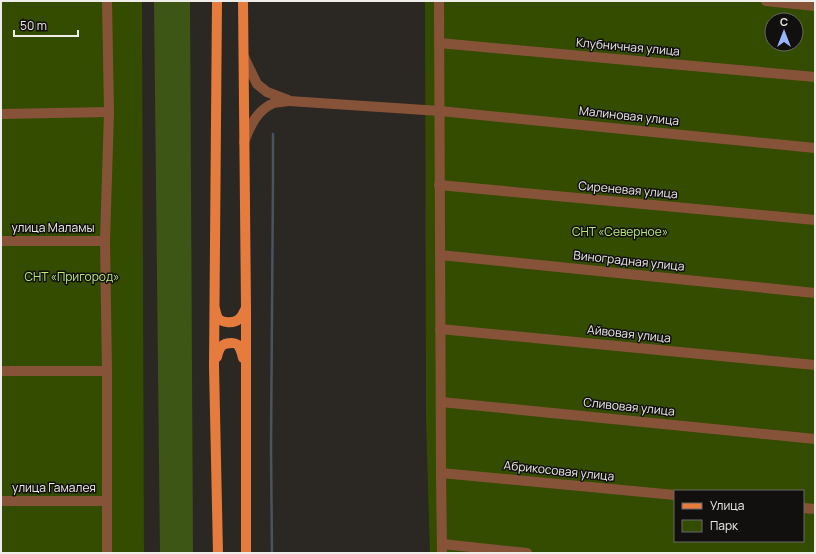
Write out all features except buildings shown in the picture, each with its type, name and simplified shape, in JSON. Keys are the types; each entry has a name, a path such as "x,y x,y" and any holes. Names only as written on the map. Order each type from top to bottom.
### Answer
{"main road":[{"path":"217,1 214,366 218,553"},
{"path":"243,1 246,308 246,553"},
{"path":"214,307 219,320 224,322 235,322 239,319 246,308"},
{"path":"214,366 219,349 226,343 235,344 238,346 246,365"}],"street":[{"path":"107,1 108,112 105,241 107,553"},
{"path":"439,1 442,549 527,553"},
{"path":"766,1 815,6"},
{"name":"Клубничная улица","path":"439,43 815,77"},
{"path":"244,57 257,84 267,92 290,101"},
{"path":"244,142 252,123 262,110 274,103 290,101"},
{"name":"Малиновая улица","path":"290,101 440,111 815,148"},
{"path":"1,114 108,112"},
{"name":"Сиреневая улица","path":"439,185 815,220"},
{"name":"улица Маламы","path":"1,242 105,241"},
{"name":"Виноградная улица","path":"440,255 815,293"},
{"name":"Айвовая улица","path":"440,329 815,365"},
{"path":"1,372 107,371"},
{"name":"Сливовая улица","path":"441,402 815,439"},
{"name":"Абрикосовая улица","path":"441,473 674,495"},
{"name":"улица Гамалея","path":"1,501 107,501"},
{"path":"804,508 815,509"}],"green space":[{"name":"СНТ «Пригород»","path":"1,1 142,1 144,553 1,553"},
{"path":"154,1 190,1 193,553 160,553"},
{"name":"СНТ «Северное»","path":"425,1 815,1 815,553 430,553 426,420"}],"waterway":[{"path":"272,553 271,448 273,134"}]}
